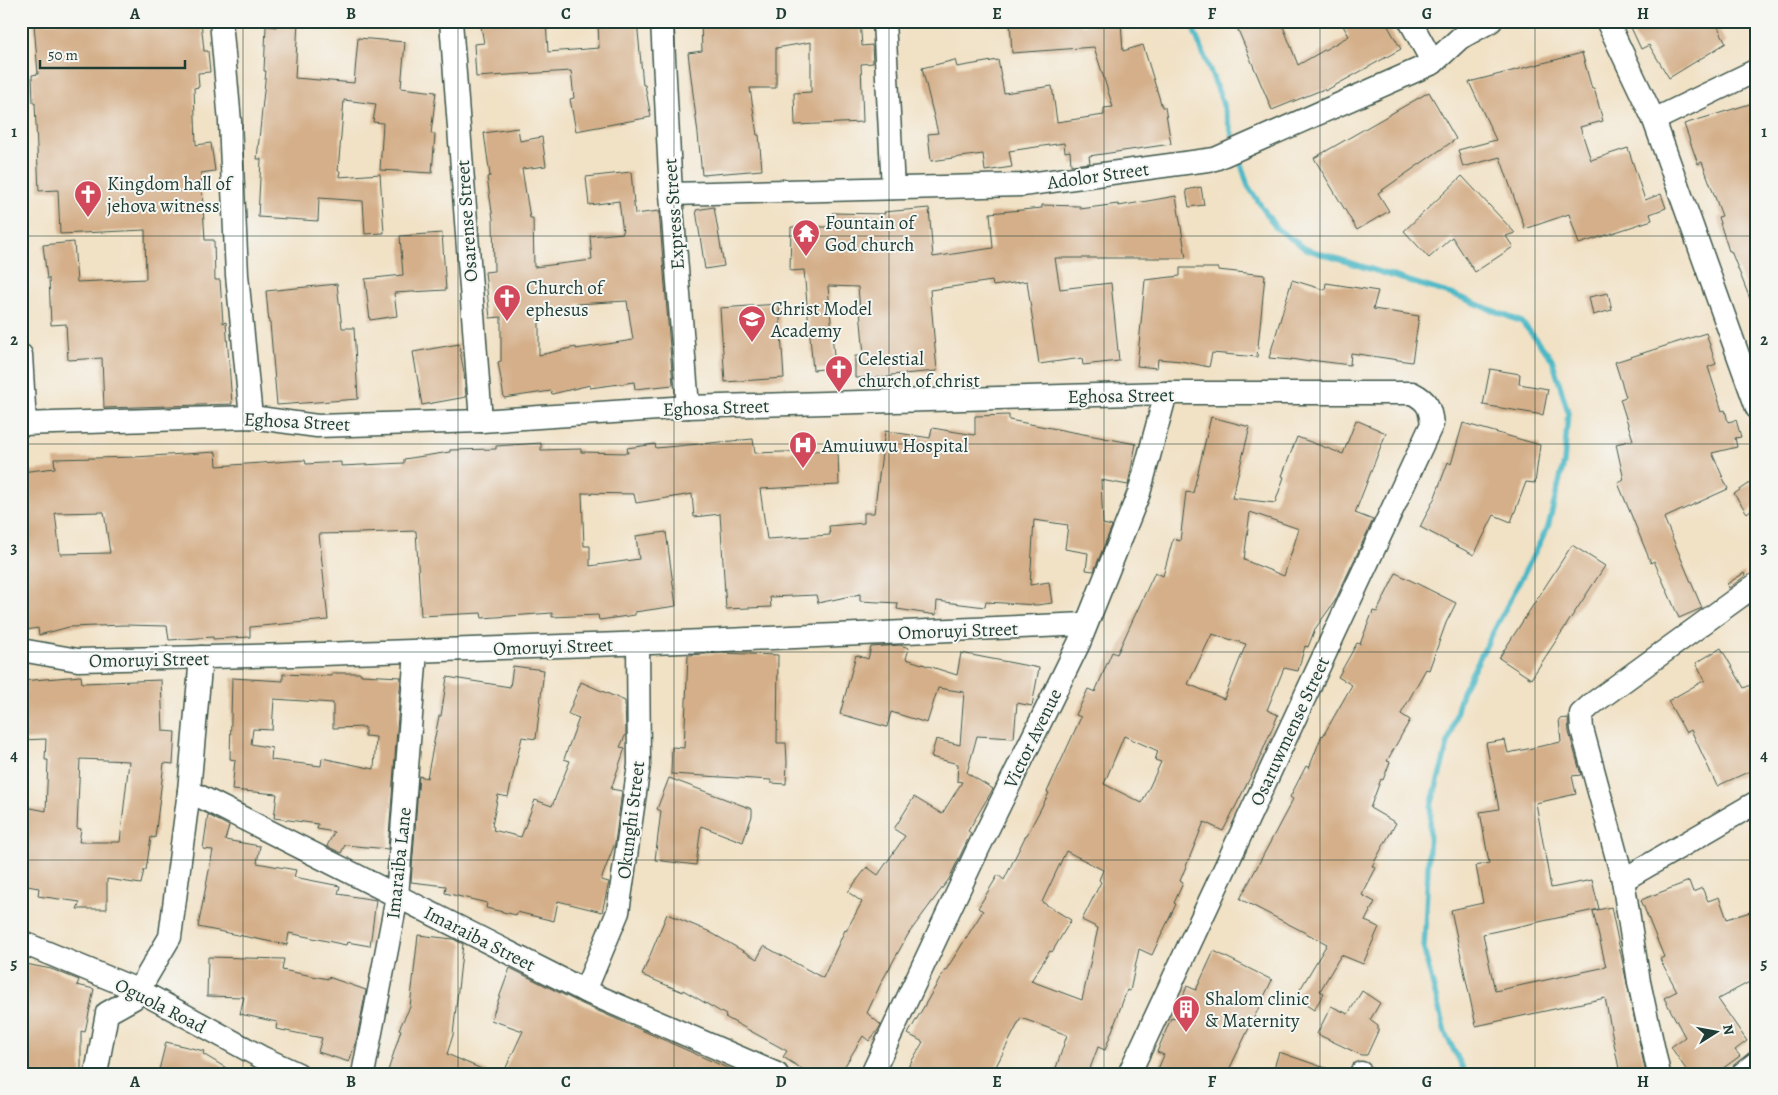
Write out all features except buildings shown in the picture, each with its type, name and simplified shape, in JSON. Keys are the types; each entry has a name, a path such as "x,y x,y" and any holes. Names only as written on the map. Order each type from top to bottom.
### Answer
{"street":[{"path":"221,21 230,122 238,275 251,417"},
{"name":"Osarense Street","path":"451,21 481,421"},
{"name":"Express Street","path":"662,21 671,194 688,407"},
{"path":"884,21 893,188"},
{"path":"1410,21 1433,63"},
{"name":"Adolor Street","path":"671,194 1022,185 1215,159 1433,63 1460,38 1492,21"},
{"path":"1607,21 1654,120 1757,408"},
{"path":"1654,120 1757,70"},
{"path":"21,355 23,424"},
{"name":"Eghosa Street","path":"23,424 251,417 317,426 481,421 688,407 1166,393 1412,394"},
{"name":"Victor Avenue","path":"872,1074 1086,624 1139,493 1166,393"},
{"name":"Osaruwmense Street","path":"1129,1074 1432,424 1431,412 1424,399 1412,394"},
{"path":"1659,1074 1639,982 1623,880 1582,729 1581,714 1592,704 1757,584"},
{"name":"Omoruyi Street","path":"21,650 78,660 201,657 638,643 1086,624"},
{"name":"Okunghi Street","path":"584,991 618,912 639,764 638,643"},
{"name":"Imaraiba Lane","path":"363,1074 397,897 416,651"},
{"path":"96,1074 107,1013 134,998 140,991 170,937 189,791 201,657"},
{"name":"Imaraiba Street","path":"189,791 584,991 777,1074"},
{"path":"1623,880 1757,802"},
{"name":"Oguola Road","path":"21,942 140,991 261,1057 298,1074"},
{"path":"1742,1074 1757,1062"}],"waterway":[{"path":"1190,21 1220,95 1232,134"},
{"path":"1241,164 1248,186 1276,228 1306,249 1457,296 1522,322 1552,359 1568,412 1564,463 1548,527 1462,692 1431,806 1424,950 1445,1033 1466,1074"}],"place":[{"name":"Kingdom hall of jehova witness","path":"88,218"},
{"name":"Fountain of God church","path":"806,257"},
{"name":"Church of ephesus","path":"507,322"},
{"name":"Christ Model Academy","path":"752,343"},
{"name":"Celestial church of christ","path":"839,393"},
{"name":"Amuiuwu Hospital","path":"803,469"},
{"name":"Shalom clinic & Maternity","path":"1186,1033"}]}
